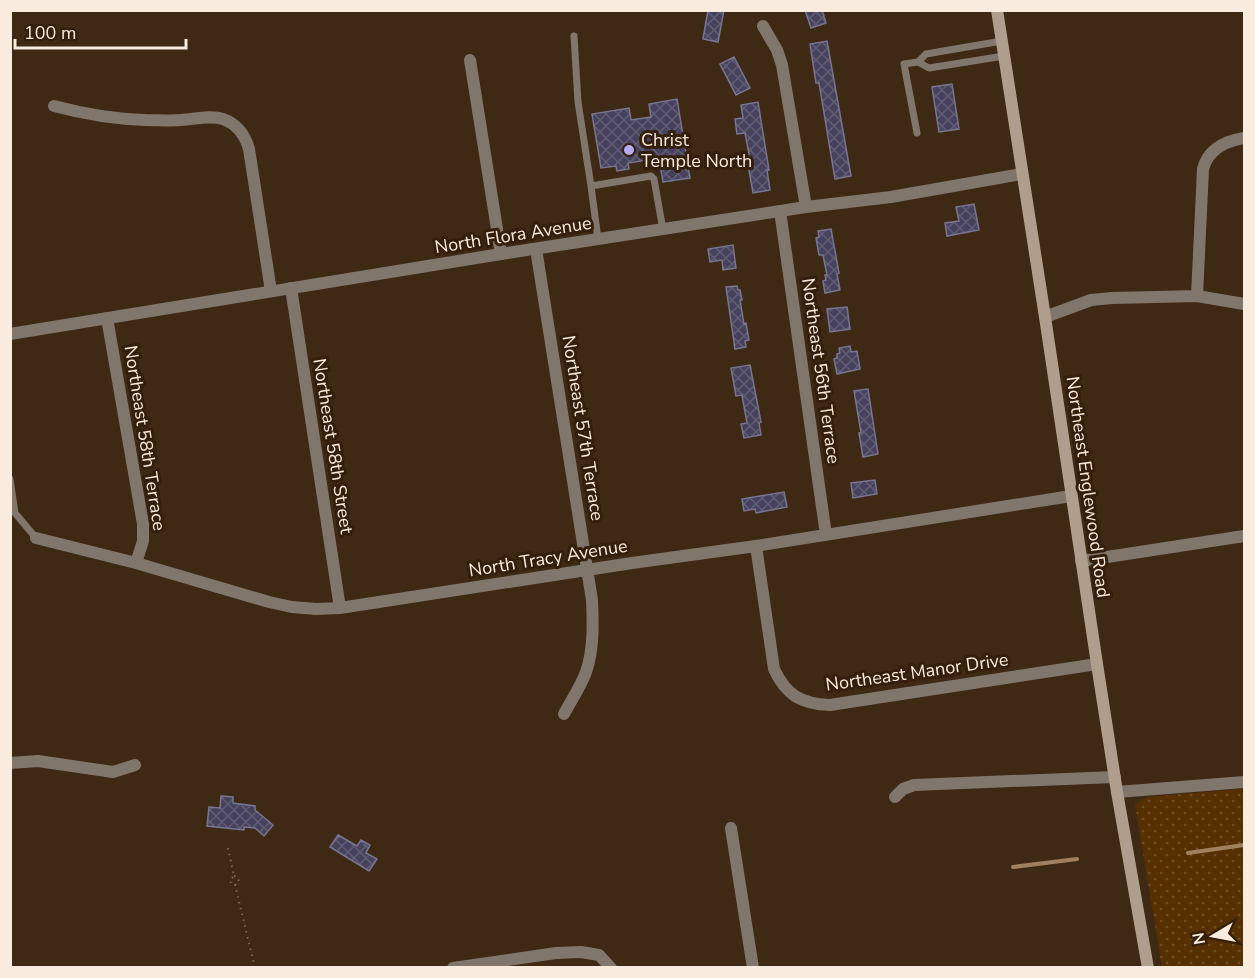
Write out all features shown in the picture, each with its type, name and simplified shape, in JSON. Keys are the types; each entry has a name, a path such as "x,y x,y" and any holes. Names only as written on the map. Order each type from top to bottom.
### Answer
{"main road":[{"name":"Northeast Englewood Road","path":"997,10 1117,792 1148,968"}],"street":[{"path":"763,26 777,50 782,65 806,207"},
{"path":"470,60 501,254"},
{"path":"54,106 106,117 143,120 216,117 225,119 236,126 243,134 249,149 271,291"},
{"path":"1197,296 1205,161 1215,149 1234,140 1245,138"},
{"name":"North Flora Avenue","path":"10,334 501,254 806,207 891,197 1022,174"},
{"name":"Northeast 56th Terrace","path":"780,211 826,535"},
{"name":"Northeast 57th Terrace","path":"536,249 588,570 592,608 591,648 586,672 564,714"},
{"name":"Northeast 58th Street","path":"291,288 340,608"},
{"path":"1045,316 1091,300 1197,296 1245,304"},
{"name":"Northeast 58th Terrace","path":"107,318 143,524 143,541 136,563"},
{"name":"North Tracy Avenue","path":"36,538 136,563 268,602 316,609 340,608 756,546 1071,496"},
{"path":"1081,561 1245,536"},
{"name":"Northeast Manor Drive","path":"756,546 774,669 780,682 790,693 816,705 830,705 1097,664"},
{"path":"10,763 39,761 113,772 135,765"},
{"path":"895,797 903,789 914,785 1115,777"},
{"path":"1117,792 1245,782"},
{"path":"731,828 753,968"},
{"path":"453,968 556,953 582,952 599,955 611,968"}],"lane":[{"path":"574,36 578,102 598,239"},
{"path":"918,62 926,54 1002,41"},
{"path":"917,133 904,63 918,62 929,68 1004,56"},
{"path":"591,186 651,176 654,179 663,230"},
{"path":"10,479 15,513 36,538"}],"path":[{"path":"228,848 234,876 230,880 231,884 235,885 255,968"}],"shaded area":[{"path":"1244,789 1244,967 1162,967 1135,804 1147,797"}],"building":[{"path":"708,10 724,10 718,42 703,39"},
{"path":"805,10 822,10 826,23 811,28"},
{"path":"827,41 851,176 835,179 810,44"},
{"path":"734,57 750,88 736,95 720,64"},
{"path":"952,84 959,129 939,132 932,87"},
{"path":"677,99 690,178 663,182 659,158 628,163 629,169 617,171 616,166 601,168 592,114 629,108 631,120 651,117 649,104"},
{"path":"758,102 770,190 753,193 745,133 737,134 735,119 743,118 741,105"},
{"path":"974,204 979,230 947,236 945,223 959,221 956,207"},
{"path":"831,229 840,290 825,293 823,281 826,280 825,275 827,275 823,255 819,255 816,238 819,237 818,231"},
{"path":"733,245 736,268 723,270 722,260 710,262 708,249"},
{"path":"737,286 740,290 744,324 746,323 749,340 745,341 746,347 735,349 726,287"},
{"path":"847,307 850,329 830,332 827,309"},
{"path":"850,346 851,352 857,351 860,369 837,374 834,359 840,353 839,348"},
{"path":"750,365 761,422 759,423 761,435 744,438 741,424 747,423 742,395 736,396 731,368"},
{"path":"868,389 878,454 863,457 854,391"},
{"path":"875,480 877,494 853,498 851,483"},
{"path":"784,492 787,507 756,513 755,509 744,511 742,499"},
{"path":"221,796 233,797 233,803 255,806 255,810 273,825 264,836 255,828 244,827 244,830 207,826 209,807 220,808"},
{"path":"338,835 357,846 361,840 370,845 366,853 377,859 369,871 330,847"}],"waterway":[{"path":"1188,853 1244,845"},
{"path":"1013,867 1077,859"}],"place":[{"name":"Christ Temple North","path":"629,150"}]}
